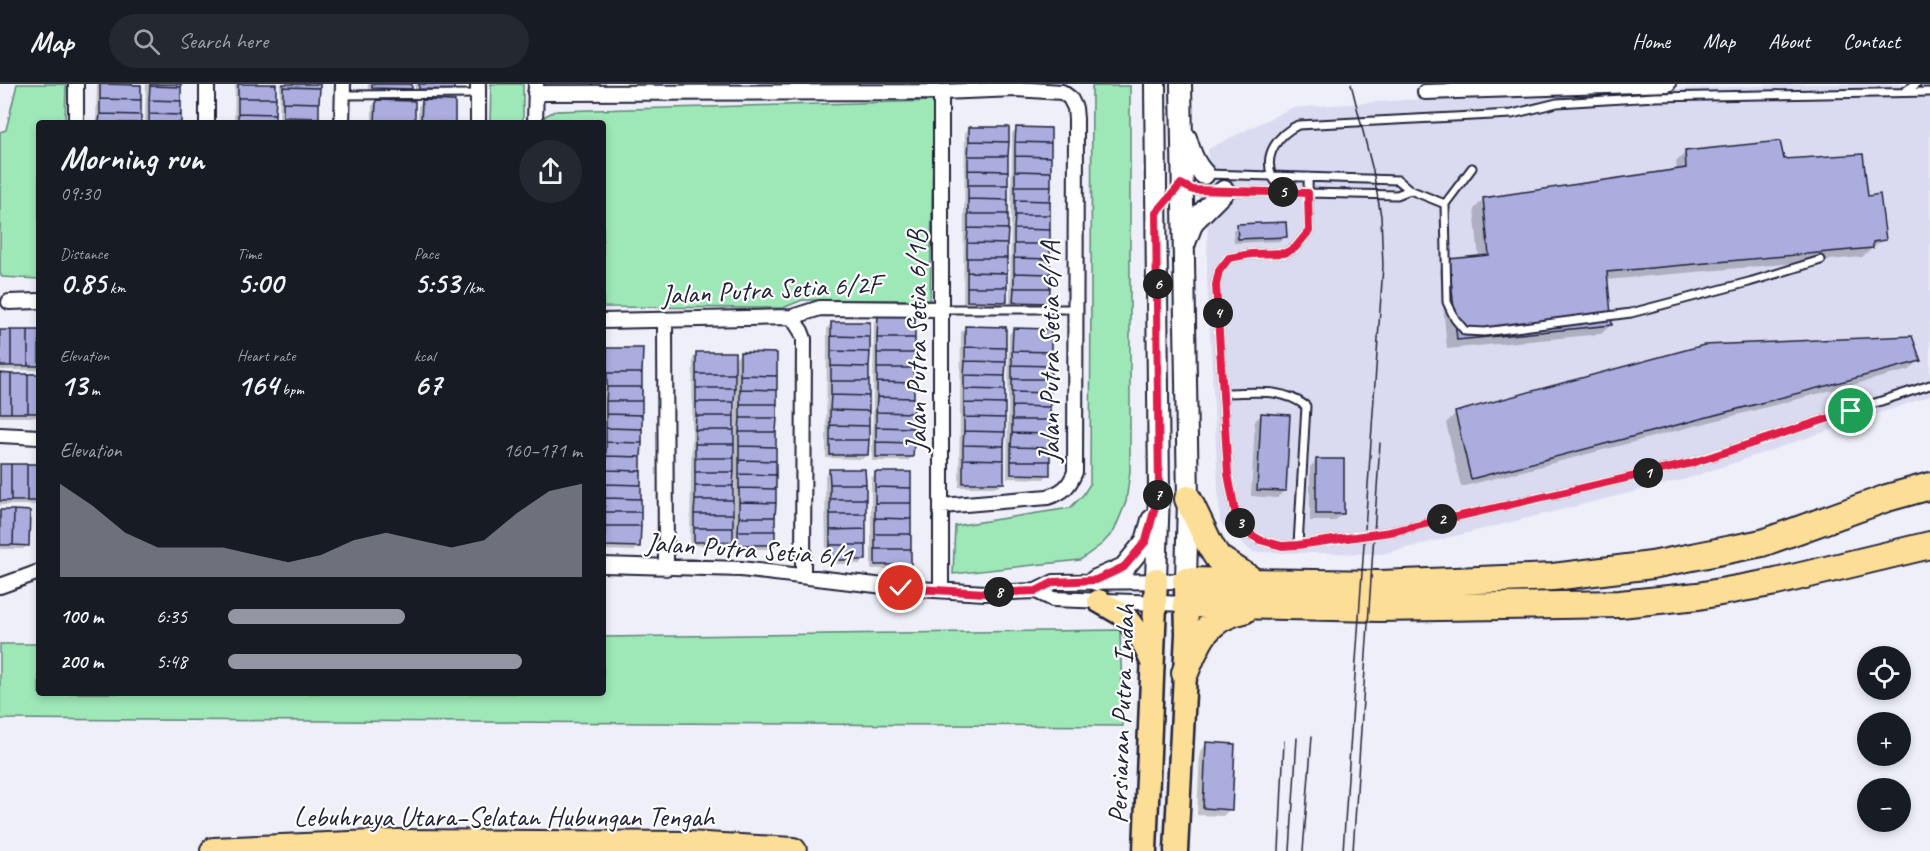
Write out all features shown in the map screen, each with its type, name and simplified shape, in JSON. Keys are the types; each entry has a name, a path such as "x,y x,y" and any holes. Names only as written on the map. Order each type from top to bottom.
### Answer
{"highway":[{"path":"1186,592 1253,581 1380,584 1553,577 1652,565 1761,543 1887,498 1930,486"},
{"path":"1188,499 1218,558 1253,581"},
{"path":"1186,592 1259,607 1379,608 1620,604 1698,596 1776,582 1930,545"},
{"path":"1185,673 1195,646 1207,629 1217,620 1228,613 1259,607"},
{"name":"Lebuhraya Utara–Selatan Hubungan Tengah","path":"214,851 396,843 688,845 794,851"}],"main road":[{"path":"1155,84 1159,492 1156,579"},
{"path":"1176,851 1187,634 1188,499 1181,84"},
{"path":"1181,124 1192,156 1204,174"},
{"path":"1155,152 1167,170 1181,184"},
{"path":"1156,213 1181,184"},
{"path":"1183,250 1193,222 1224,191"},
{"path":"1153,664 1141,638 1125,616 1097,591 1124,567 1146,541 1159,492"},
{"name":"Persiaran Putra Indah","path":"1145,851 1156,579"}],"street":[{"path":"76,84 76,120"},
{"path":"207,84 207,120"},
{"path":"1422,88 1668,84"},
{"path":"535,120 535,89 816,88 941,92 1015,87"},
{"name":"Jalan Putra Setia 6/1A","path":"942,506 1048,497 1070,486 1075,472 1075,108 1070,98 1062,92 1015,87"},
{"path":"342,120 343,89"},
{"path":"478,89 478,120"},
{"name":"Jalan Putra Setia 6/1B","path":"941,92 941,590"},
{"path":"9,302 36,301"},
{"name":"Jalan Putra Setia 6/2F","path":"606,321 792,317 820,308 941,309"},
{"path":"792,317 804,339 803,576"},
{"path":"665,320 666,567"},
{"path":"0,435 36,437"},
{"name":"Jalan Putra Setia 6/1","path":"606,565 741,569 901,588 985,593 1036,591"},
{"path":"0,586 36,573"},
{"path":"1036,591 1053,600 1156,579 1186,592"},
{"path":"1036,591 1054,582 1155,603 1186,592"}],"lane":[{"path":"1902,93 1916,84"},
{"path":"343,89 478,89"},
{"path":"1284,192 1272,176 1269,158 1276,142 1287,130 1298,125 1512,114 1557,103 1655,97 1930,92"},
{"path":"1472,168 1445,204 1447,302 1455,320 1465,331 1484,332 1631,314 1821,260"},
{"path":"1410,190 1397,195 1224,191 1193,190 1181,184 1192,174 1398,180 1410,190 1445,204"},
{"path":"1308,177 1309,231 1295,248 1285,253 1251,254 1229,258 1219,271 1216,285 1228,474 1236,516 1245,531 1260,540 1282,546 1390,532 1692,463 1930,385"},
{"path":"941,309 1074,309"},
{"path":"1224,393 1283,393 1295,397 1306,406 1298,545"}],"shaded area":[{"path":"1807,84 1930,84 1930,396 1686,479 1382,554 1252,552 1220,522 1207,280 1208,149 1291,108 1404,100"}],"green space":[{"path":"17,84 66,84 65,120 36,120 36,279 2,277 0,274 0,132 6,130"},
{"path":"491,84 523,84 523,120 490,120"},
{"path":"1092,86 1130,86 1130,471 1126,502 1114,531 1102,544 1080,560 953,574 955,526 1070,508 1090,484"},
{"path":"934,101 930,300 802,300 783,308 606,307 606,120 544,120 545,116 555,111"},
{"path":"1120,630 1123,726 0,719 0,644 36,644 36,696 606,696 606,637"}],"building":[{"path":"100,84 141,85 141,100 100,99"},
{"path":"150,84 181,84 181,87 150,86"},
{"path":"238,84 276,84 276,98 238,98"},
{"path":"283,84 320,84 320,88 283,87"},
{"path":"372,84 412,84 412,89 372,88"},
{"path":"419,84 454,84 454,90 419,89"},
{"path":"150,86 181,87 181,101 149,100"},
{"path":"283,87 320,88 319,103 283,102"},
{"path":"238,98 276,98 275,114 238,113"},
{"path":"100,99 141,100 141,115 100,114"},
{"path":"149,100 181,101 181,115 149,114"},
{"path":"376,100 415,101 415,120 375,120"},
{"path":"422,100 455,101 455,120 421,120"},
{"path":"283,102 319,103 319,118 283,117"},
{"path":"238,113 275,114 275,120 238,120"},
{"path":"100,114 141,115 141,120 99,120"},
{"path":"149,114 181,115 181,120 149,120"},
{"path":"283,117 319,118 319,120 283,120"},
{"path":"969,127 1009,127 1009,142 969,141"},
{"path":"1016,127 1051,128 1051,143 1015,142"},
{"path":"969,141 1009,142 1008,156 968,156"},
{"path":"1780,141 1784,159 1863,154 1868,196 1880,194 1886,240 1873,242 1873,248 1607,272 1612,325 1457,340 1449,259 1489,255 1483,198 1686,168 1685,151"},
{"path":"1015,142 1051,143 1051,157 1015,156"},
{"path":"968,156 1008,156 1008,171 968,170"},
{"path":"1015,156 1051,157 1051,172 1015,171"},
{"path":"968,170 1008,171 1008,185 968,185"},
{"path":"1015,171 1051,172 1051,186 1015,186"},
{"path":"968,185 1008,185 1008,200 968,199"},
{"path":"1015,186 1051,186 1050,201 1015,200"},
{"path":"968,199 1008,200 1008,214 968,214"},
{"path":"1015,200 1050,201 1050,215 1015,215"},
{"path":"968,214 1008,214 1008,229 968,228"},
{"path":"1015,215 1050,215 1050,230 1014,229"},
{"path":"1286,222 1287,237 1238,239 1237,224"},
{"path":"968,228 1008,229 1007,244 967,243"},
{"path":"1014,229 1050,230 1050,244 1014,244"},
{"path":"967,243 1007,244 1007,258 967,258"},
{"path":"1014,244 1050,244 1050,259 1014,258"},
{"path":"967,258 1007,258 1007,273 967,272"},
{"path":"1014,258 1050,259 1050,274 1014,273"},
{"path":"967,272 1007,273 1007,287 967,287"},
{"path":"1014,273 1050,274 1050,288 1014,288"},
{"path":"967,287 1007,287 1007,302 967,301"},
{"path":"1014,288 1050,288 1049,303 1013,302"},
{"path":"878,316 915,316 915,338 877,338"},
{"path":"831,322 870,322 870,337 831,336"},
{"path":"965,326 1006,327 1006,348 965,347"},
{"path":"1013,328 1051,329 1051,352 1012,351"},
{"path":"0,330 11,330 11,366 0,366"},
{"path":"11,330 28,330 28,366 11,366"},
{"path":"28,330 36,330 36,366 28,366"},
{"path":"831,336 870,337 870,352 831,351"},
{"path":"1912,336 1921,361 1471,479 1455,412 1704,345"},
{"path":"877,338 915,338 915,353 877,353"},
{"path":"965,347 1006,348 1006,362 965,361"},
{"path":"607,348 643,348 642,373 607,373"},
{"path":"831,351 870,352 869,367 831,366"},
{"path":"1012,351 1051,352 1051,366 1012,365"},
{"path":"696,352 735,352 735,374 696,374"},
{"path":"740,352 777,353 777,376 740,375"},
{"path":"877,353 915,353 914,368 877,368"},
{"path":"965,361 1006,362 1005,376 964,375"},
{"path":"1012,365 1051,366 1051,379 1012,379"},
{"path":"831,366 869,367 869,381 831,381"},
{"path":"877,368 914,368 914,383 877,382"},
{"path":"0,373 11,374 11,413 0,413"},
{"path":"607,373 642,373 642,387 607,387"},
{"path":"11,374 28,374 28,413 11,413"},
{"path":"28,374 36,374 36,413 28,413"},
{"path":"696,374 735,374 735,388 696,388"},
{"path":"740,375 777,376 777,390 740,389"},
{"path":"964,375 1005,376 1005,390 964,389"},
{"path":"1012,379 1051,379 1050,393 1012,392"},
{"path":"831,381 869,381 869,396 831,395"},
{"path":"877,382 914,383 914,398 877,397"},
{"path":"607,387 642,387 642,401 606,401"},
{"path":"696,388 735,388 734,402 696,402"},
{"path":"740,389 777,390 777,404 740,404"},
{"path":"964,389 1005,390 1005,404 964,403"},
{"path":"1012,392 1050,393 1050,407 1012,406"},
{"path":"831,395 869,396 869,411 830,410"},
{"path":"877,397 914,398 914,413 876,412"},
{"path":"606,401 642,401 642,415 606,414"},
{"path":"696,402 734,402 734,416 696,416"},
{"path":"964,403 1005,404 1005,418 964,417"},
{"path":"740,404 777,404 777,418 740,418"},
{"path":"1012,406 1050,407 1050,420 1012,420"},
{"path":"830,410 869,411 869,426 830,425"},
{"path":"876,412 914,413 914,428 876,427"},
{"path":"1261,413 1290,415 1286,491 1257,490"},
{"path":"606,414 642,415 642,429 606,428"},
{"path":"696,416 734,416 734,430 695,430"},
{"path":"964,417 1005,418 1005,432 964,431"},
{"path":"740,418 777,418 776,432 739,432"},
{"path":"1012,420 1050,420 1050,434 1012,433"},
{"path":"830,425 869,426 869,440 830,440"},
{"path":"876,427 914,428 914,443 876,442"},
{"path":"606,428 642,429 642,443 606,442"},
{"path":"695,430 734,430 734,444 695,444"},
{"path":"964,431 1005,432 1004,446 963,445"},
{"path":"739,432 776,432 776,447 739,446"},
{"path":"1012,433 1050,434 1050,448 1011,447"},
{"path":"830,440 869,440 868,455 830,455"},
{"path":"606,442 642,443 641,457 606,456"},
{"path":"876,442 914,443 913,457 876,457"},
{"path":"695,444 734,444 734,458 695,458"},
{"path":"963,445 1004,446 1004,460 963,459"},
{"path":"739,446 776,447 776,461 739,460"},
{"path":"1011,447 1050,448 1050,461 1011,461"},
{"path":"606,456 641,457 641,471 606,470"},
{"path":"695,458 734,458 734,472 695,472"},
{"path":"963,459 1004,460 1004,483 963,483"},
{"path":"1316,459 1344,459 1344,514 1316,514"},
{"path":"739,460 776,461 776,475 739,474"},
{"path":"1011,461 1050,461 1050,475 1011,474"},
{"path":"0,464 11,464 11,501 0,501"},
{"path":"11,464 27,464 27,501 11,501"},
{"path":"27,464 36,464 36,501 27,501"},
{"path":"829,469 865,469 866,484 830,484"},
{"path":"606,470 641,471 641,485 606,484"},
{"path":"695,472 734,472 733,486 695,486"},
{"path":"875,472 911,472 911,488 875,487"},
{"path":"739,474 776,475 776,489 739,488"},
{"path":"606,484 641,485 641,499 606,498"},
{"path":"830,484 866,484 866,499 830,499"},
{"path":"695,486 733,486 733,500 695,500"},
{"path":"875,487 911,488 911,503 875,503"},
{"path":"739,488 776,489 776,503 739,502"},
{"path":"606,498 641,499 641,512 606,512"},
{"path":"830,499 866,499 866,514 830,514"},
{"path":"695,500 733,500 733,514 694,514"},
{"path":"739,502 776,503 775,517 739,517"},
{"path":"875,503 911,503 911,519 875,518"},
{"path":"0,510 14,510 13,545 0,545"},
{"path":"14,510 30,511 29,546 13,545"},
{"path":"606,512 641,512 641,526 606,526"},
{"path":"694,514 733,514 733,528 694,528"},
{"path":"830,514 866,514 866,529 830,530"},
{"path":"739,517 775,517 775,531 738,531"},
{"path":"875,518 911,519 911,534 875,534"},
{"path":"606,526 641,526 640,547 606,546"},
{"path":"694,528 733,528 733,542 694,542"},
{"path":"866,529 866,545 830,545 830,530"},
{"path":"738,531 775,531 775,545 738,545"},
{"path":"875,534 911,534 911,549 875,549"},
{"path":"830,545 866,545 866,560 830,560"},
{"path":"875,549 911,549 911,565 875,565"},
{"path":"1206,742 1235,744 1232,810 1203,808"}],"tram line":[{"path":"1343,851 1383,266 1381,216 1373,171 1351,84"},
{"path":"1353,851 1380,443"},
{"path":"1303,851 1312,736"},
{"path":"1290,851 1297,738"},
{"path":"1279,851 1284,741"}],"route":[{"path":"901,588 985,593 1036,591 1054,582 1096,580 1124,567 1146,541 1159,492 1156,213 1181,184 1193,190 1308,193 1309,231 1295,248 1285,253 1251,254 1229,258 1219,271 1216,285 1231,499 1236,516 1245,531 1260,540 1282,546 1390,532 1692,463 1851,411"}]}
